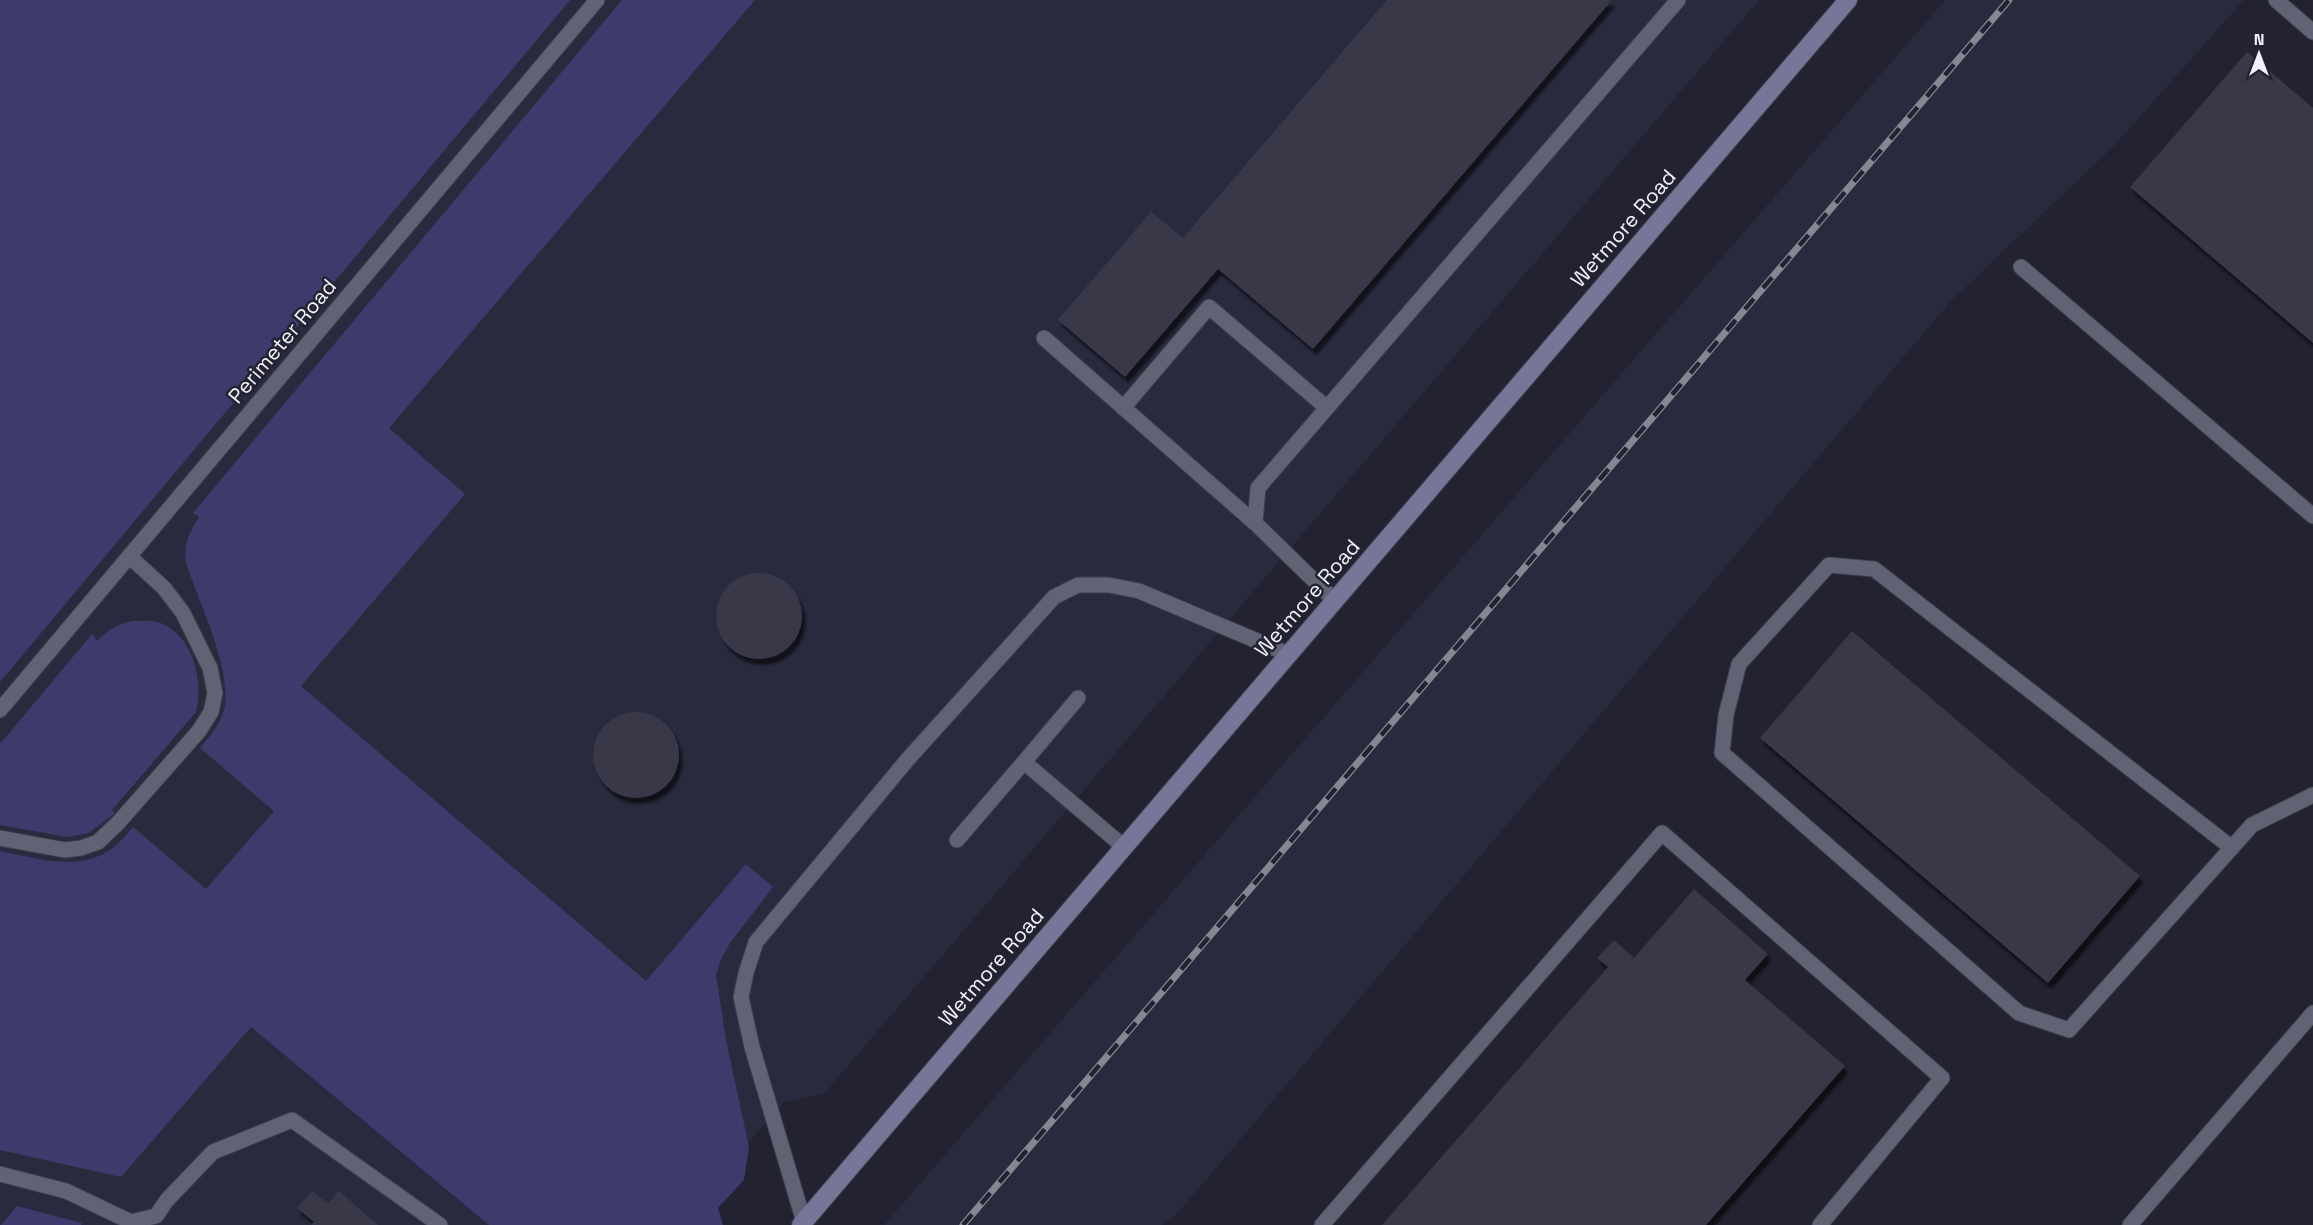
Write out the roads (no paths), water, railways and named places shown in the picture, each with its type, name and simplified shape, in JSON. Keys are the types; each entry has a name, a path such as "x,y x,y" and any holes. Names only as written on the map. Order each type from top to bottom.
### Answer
{"main road":[{"name":"Wetmore Road","path":"802,1223 1848,0"}],"lane":[{"name":"Perimeter Road","path":"0,710 597,0"},
{"path":"1255,523 1258,488 1678,0"},
{"path":"2276,0 2313,32"},
{"path":"2021,267 2313,516"},
{"path":"1123,408 1209,307 1327,408"},
{"path":"1044,338 1255,523 1334,600"},
{"path":"0,838 65,850 81,848 98,842 118,824 199,731 211,712 214,693 210,668 183,613 164,588 129,556"},
{"path":"2232,848 1874,569 1829,565 1739,664 1726,715 1722,753 2019,1013 2069,1030 2232,848 2252,825 2313,795"},
{"path":"802,1223 752,1047 741,997 746,973 756,942 908,759 1054,597 1078,585 1109,585 1139,591 1288,654"},
{"path":"957,840 1078,698"},
{"path":"1024,762 1124,847"},
{"path":"1322,1225 1662,833 1942,1078 1820,1225"},
{"path":"2130,1225 2313,1013"},
{"path":"0,1174 66,1191 131,1222 156,1216 167,1200 213,1152 292,1120 440,1225"}],"railway":[{"path":"963,1225 2009,0"}]}
